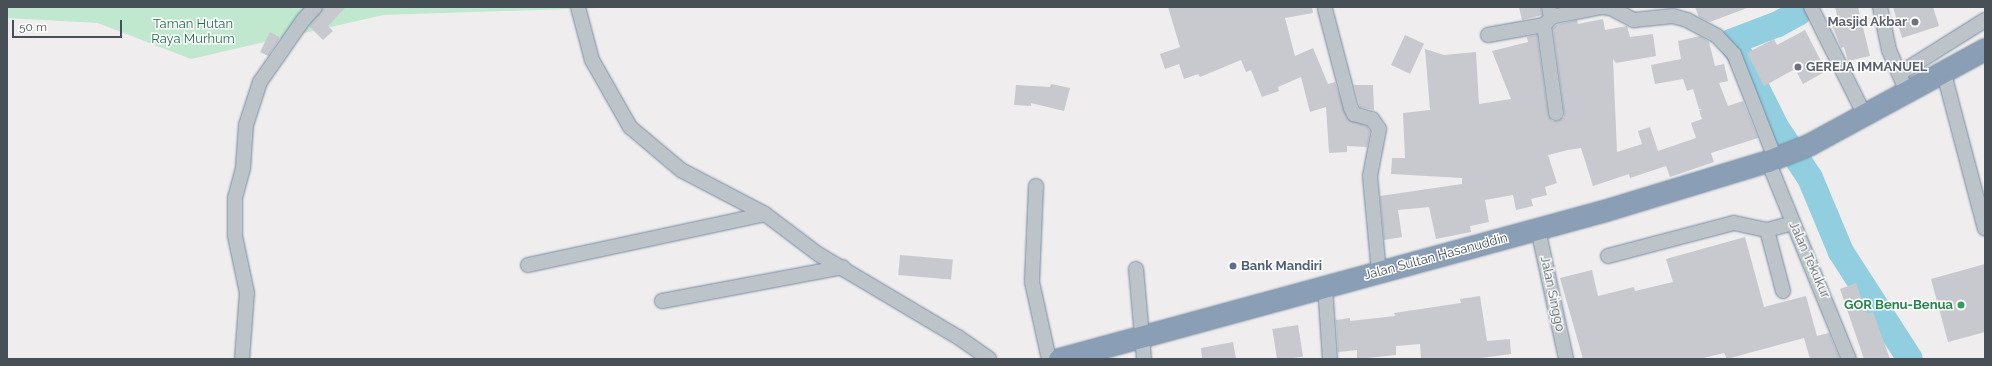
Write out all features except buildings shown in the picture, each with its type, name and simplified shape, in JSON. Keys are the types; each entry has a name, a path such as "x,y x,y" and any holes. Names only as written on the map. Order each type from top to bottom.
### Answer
{"highway":[{"name":"Jalan Sultan Hasanuddin","path":"1059,359 1538,229 1775,158 1810,144 1864,114 1903,83 1943,70 1985,49"}],"street":[{"path":"242,359 247,293 235,236 235,198 243,168 246,126 260,82 304,19 315,7"},
{"path":"578,7 592,60 630,127 681,170 765,214 818,254 843,267 958,337 989,359"},
{"name":"Jalan Tekukur","path":"1488,35 1548,16 1602,7 1611,8 1634,20 1673,16 1708,30 1734,54 1775,158 1793,223 1832,312 1849,359"},
{"path":"1811,7 1864,114"},
{"path":"1880,7 1889,50 1903,83 1985,20"},
{"path":"1325,9 1350,108 1354,114 1372,120 1379,128 1370,176 1379,273"},
{"path":"1548,16 1556,113"},
{"path":"1943,70 1985,229"},
{"path":"1036,186 1032,282 1049,359"},
{"path":"528,265 765,214"},
{"path":"1608,256 1734,223 1766,230 1793,223"},
{"name":"Jalan Singgo","path":"1538,229 1566,359"},
{"path":"1766,230 1783,291"},
{"path":"662,301 843,267"},
{"path":"1136,269 1140,336 1144,359"},
{"path":"1325,286 1330,359"}],"green space":[{"name":"Taman Hutan Raya Murhum","path":"7,7 627,7 383,15 191,59 98,23 7,18"}],"waterway":[{"path":"1731,42 1778,24 1798,13 1801,7"},
{"path":"1731,42 1741,57 1776,127 1810,178 1841,252 1910,359"}],"place":[{"name":"Masjid Akbar","path":"1915,22"},
{"name":"GEREJA IMMANUEL","path":"1798,67"},
{"name":"Bank Mandiri","path":"1233,266"},
{"name":"GOR Benu-Benua","path":"1961,305"}]}
